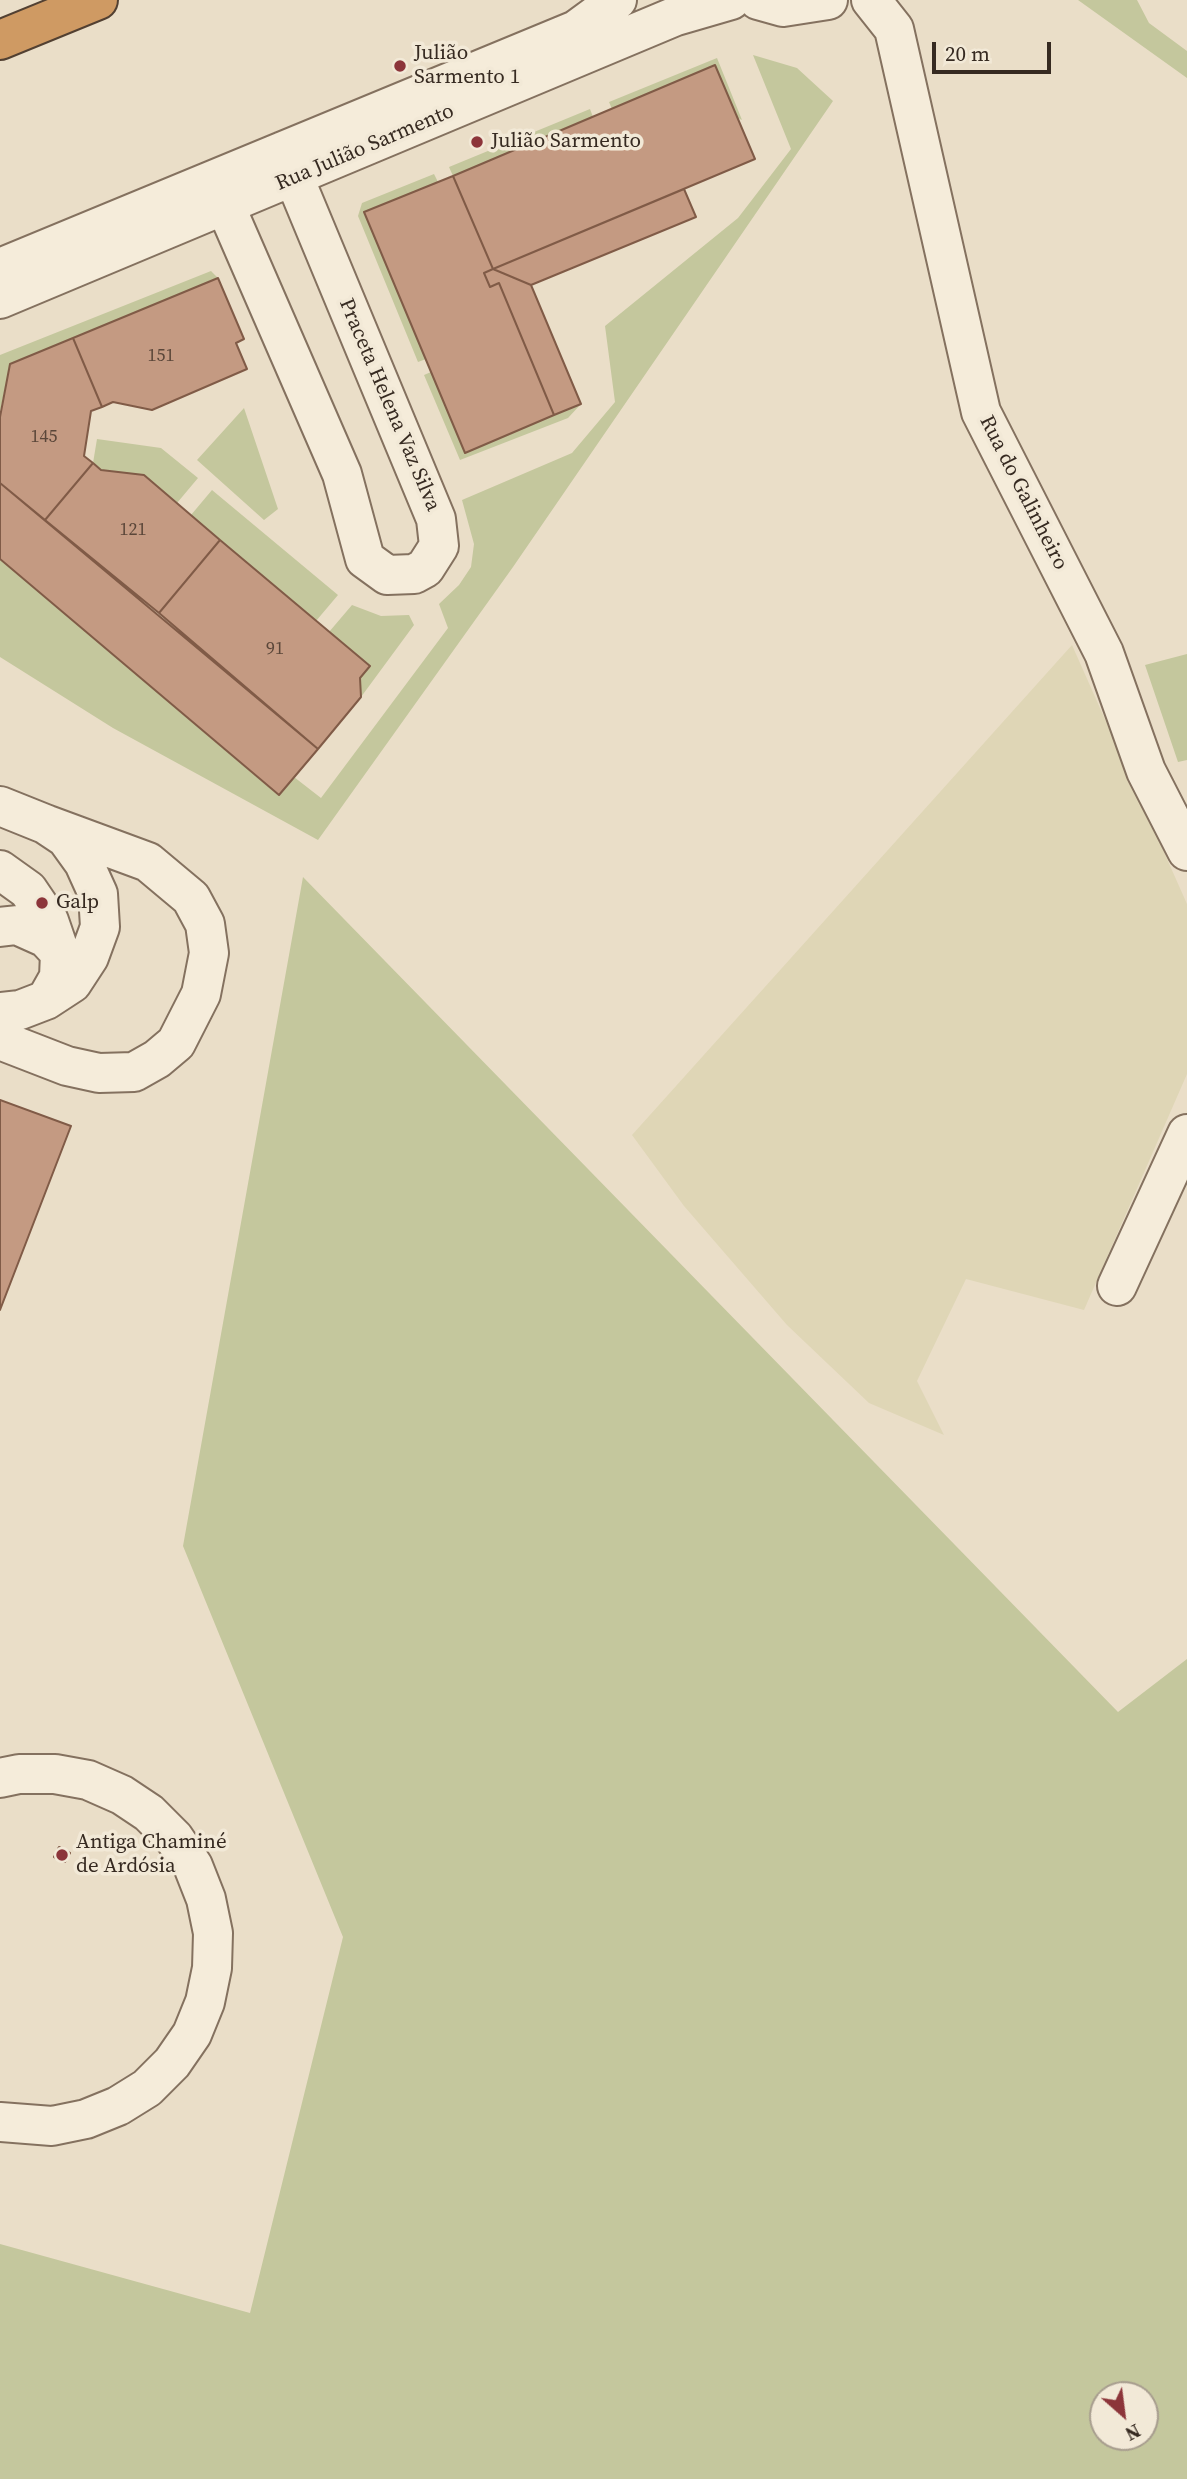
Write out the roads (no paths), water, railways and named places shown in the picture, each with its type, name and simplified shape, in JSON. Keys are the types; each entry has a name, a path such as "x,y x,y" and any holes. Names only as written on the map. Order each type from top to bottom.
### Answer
{"highway":[{"path":"0,40 98,0"}],"street":[{"name":"Rua Julião Sarmento","path":"289,164 576,30 617,0"},
{"name":"Rua Julião Sarmento","path":"0,299 219,193 289,164 676,16 731,0"},
{"path":"758,0 783,7 828,0"},
{"name":"Rua do Galinheiro","path":"871,0 894,29 981,412 1104,653 1146,771 1187,851"},
{"name":"Praceta Helena Vaz Silva","path":"219,193 342,474 365,559 387,575 414,574 425,568 439,546 436,519 289,164"},
{"name":"Rua Julião Sarmento","path":"0,268 219,193"},
{"path":"0,806 148,862 191,898 205,924 209,953 201,994 176,1043 157,1059 134,1072 99,1073 67,1066 0,1040"},
{"path":"0,1012 20,1010 46,1000 72,983 89,957 100,927 98,894 85,863 66,838 45,824"},
{"path":"0,870 28,890 50,921 60,953 59,977 46,1000"},
{"path":"0,927 17,925 46,938 60,953"},
{"path":"1116,1286 1187,1134"},
{"path":"0,1778 19,1774 55,1774 88,1780 122,1794 149,1814 174,1838 192,1867 206,1899 212,1968 205,2002 191,2034 172,2063 147,2088 118,2106 86,2119 52,2126 0,2122"}],"place":[{"name":"Julião Sarmento 1","path":"400,66"},
{"name":"Julião Sarmento","path":"477,142"},
{"name":"Galp","path":"42,903"},
{"name":"Antiga Chaminé de Ardósia","path":"62,1855"}]}
